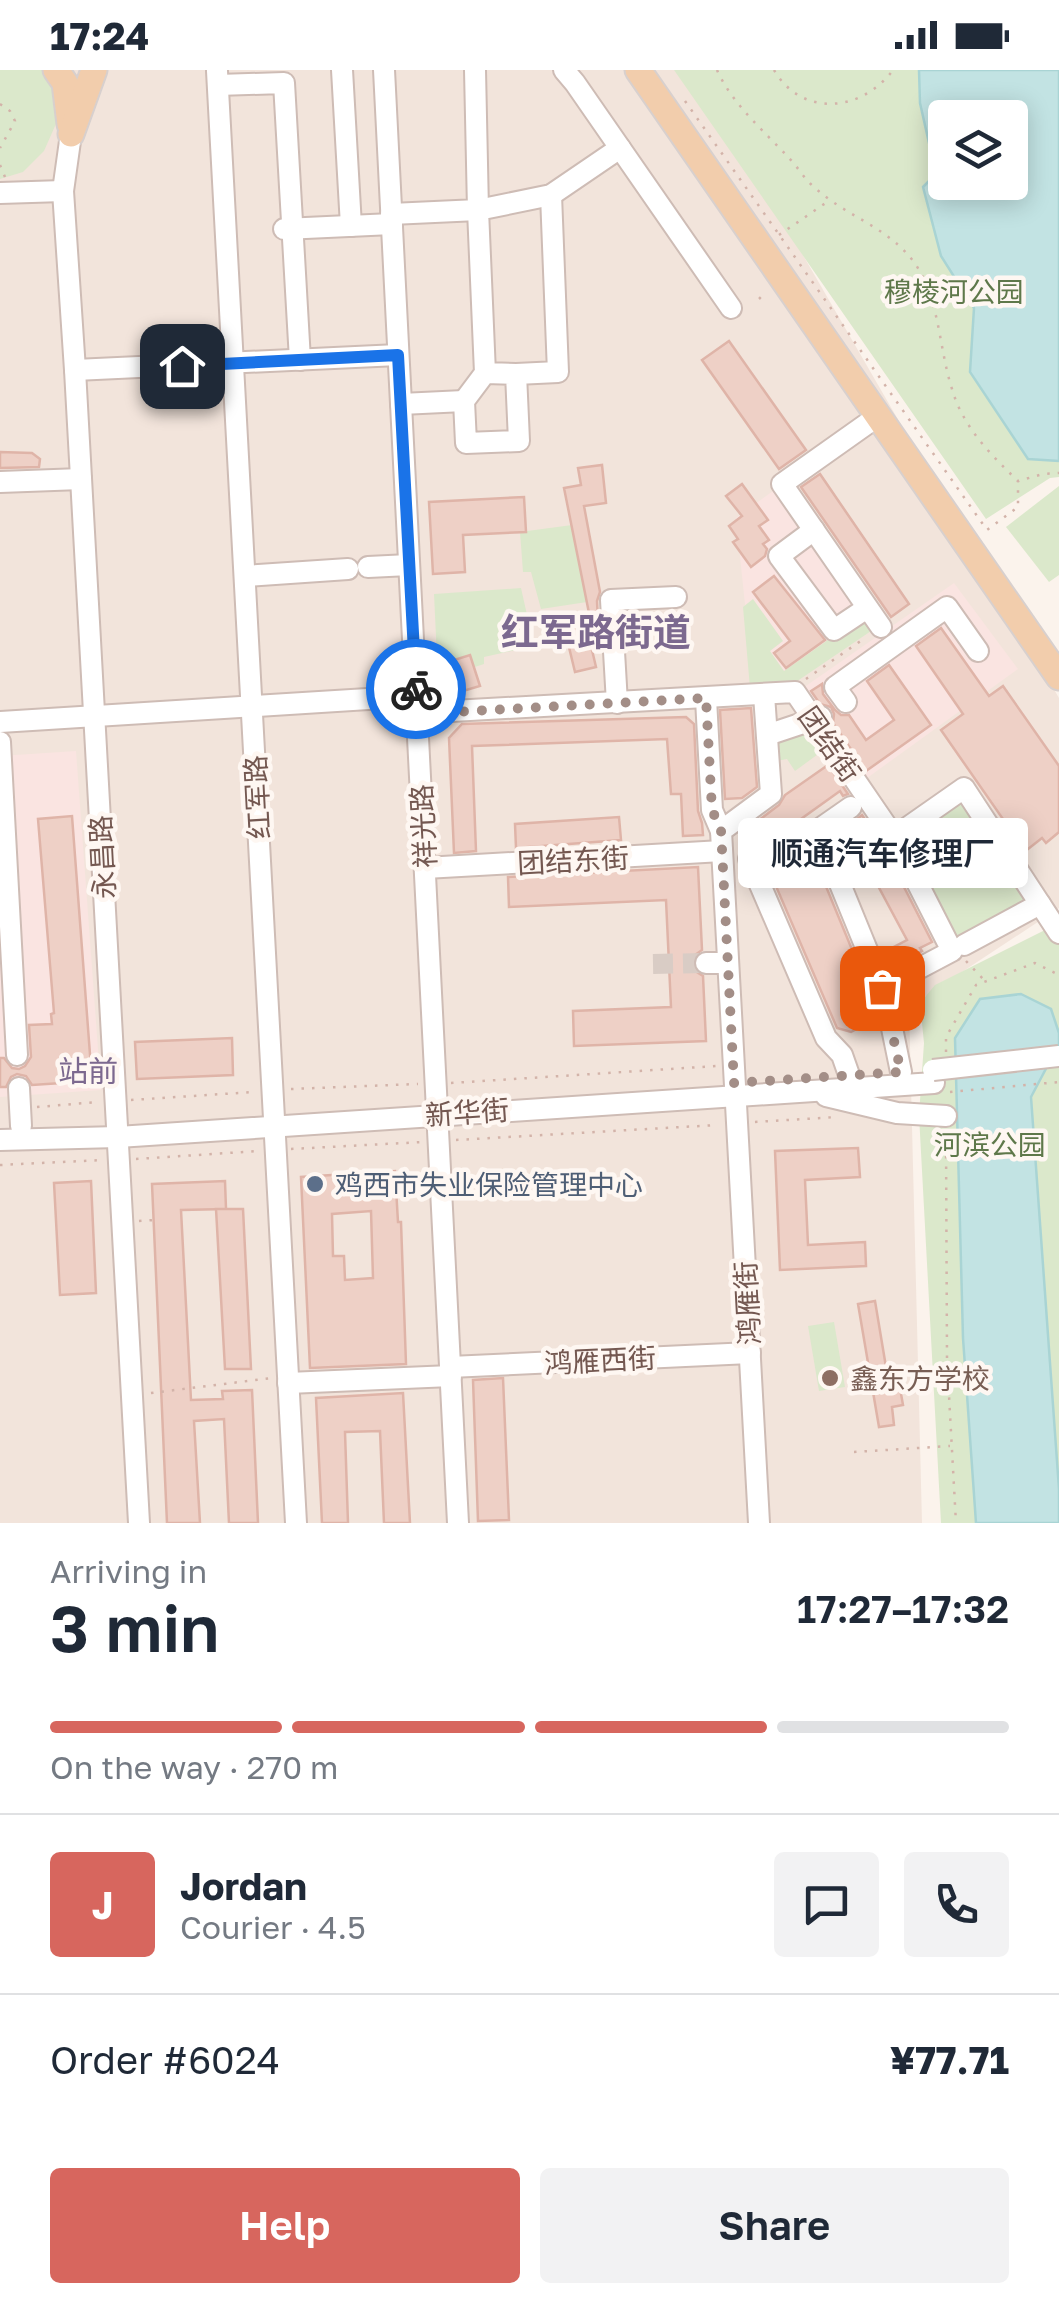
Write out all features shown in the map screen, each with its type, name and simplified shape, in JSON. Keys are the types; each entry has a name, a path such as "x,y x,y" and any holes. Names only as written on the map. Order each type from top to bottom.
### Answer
{"main road":[{"path":"56,70 65,83 71,134"},
{"path":"71,134 94,70"},
{"path":"638,70 1059,676"},
{"path":"656,70 1059,651"}],"street":[{"path":"342,70 351,226"},
{"name":"祥光路","path":"384,70 458,1523"},
{"path":"476,70 484,373 464,400 466,442 520,441 516,374"},
{"path":"564,70 731,308"},
{"path":"218,78 284,83 288,229 300,360"},
{"name":"红军路","path":"218,78 296,1523"},
{"name":"永昌路","path":"71,134 63,191 139,1523"},
{"path":"288,229 351,226 478,210 551,195 620,148"},
{"path":"0,193 63,191"},
{"path":"484,373 558,372 551,195"},
{"path":"75,370 398,355"},
{"path":"401,404 464,400"},
{"path":"878,416 782,484 808,534 862,612 880,627"},
{"path":"0,482 82,479"},
{"path":"808,534 778,556 834,630 862,612"},
{"path":"245,576 409,565"},
{"path":"617,703 611,600 676,597"},
{"path":"846,702 836,687 947,607 978,651"},
{"name":"团结街","path":"0,722 252,706 617,703 795,692 818,719 894,836 952,951 882,988"},
{"path":"722,841 771,794 764,695"},
{"name":"鸿雁街","path":"706,698 712,810 722,841 759,1523"},
{"path":"767,735 818,719"},
{"path":"0,742 17,1054"},
{"path":"894,836 964,788 1059,933"},
{"path":"851,806 818,830 882,988 901,1072"},
{"name":"团结东街","path":"425,868 722,841"},
{"path":"749,860 826,1038 842,1055 849,1075"},
{"path":"964,945 1040,904"},
{"path":"706,963 728,962"},
{"path":"941,1075 1059,1056"},
{"path":"941,1075 1059,1069"},
{"name":"新华街","path":"0,1140 274,1120 437,1100 901,1072 941,1075"},
{"name":"新华街","path":"734,1081 804,1091 941,1075"},
{"path":"804,1091 897,1112 946,1116"},
{"name":"新华街","path":"15,1112 117,1130"},
{"name":"鸿雁西街","path":"288,1380 750,1353"}],"path":[{"path":"685,101 987,530 1018,507 1018,481 969,427 952,390 934,306 917,266 889,235 813,187 744,110 717,72 723,70"},
{"path":"774,70 797,94 818,103 842,104 864,98 883,84 893,70"},
{"path":"0,104 10,110 15,121 0,148"},
{"path":"780,235 831,200"},
{"path":"1018,481 1059,473"},
{"path":"789,693 880,627"},
{"path":"1059,975 1035,963 976,985 946,1037 941,1075 1059,1082"},
{"path":"15,1112 272,1090 437,1100 734,1081"},
{"path":"0,1165 847,1116"},
{"path":"946,1116 946,1359 956,1523"},
{"path":"132,1395 288,1380"},
{"path":"854,1452 951,1446"}],"shaded area":[{"path":"0,70 696,70 1059,698 1059,908 909,1007 922,1523 0,1523"},
{"path":"773,491 869,629 790,680 753,681 736,518"},
{"path":"954,583 1018,669 863,781 800,690"},
{"path":"76,751 101,1090 0,1097 0,756"}],"green space":[{"path":"0,70 47,70 56,83 59,117 44,151 23,172 0,179"},
{"name":"穆棱河公园","path":"674,70 1059,70 1059,477 1050,478 986,519"},
{"path":"1059,486 1059,575 1049,582 1006,527"},
{"path":"572,525 587,602 541,609 531,572 523,572 520,532"},
{"path":"521,588 534,646 484,657 484,664 438,679 434,594"},
{"path":"753,599 783,641 770,651 784,671 863,615 874,629 790,686 750,688 743,607"},
{"path":"810,728 825,749 795,771 787,759 776,761 775,738"},
{"path":"958,796 1033,911 959,950 900,837"},
{"name":"河滨公园","path":"1059,923 1059,1523 941,1523 919,1115 924,1043 920,1003 935,985"},
{"path":"834,1322 845,1387 819,1391 808,1326"}],"water":[{"path":"919,70 1059,70 1059,461 1028,459 970,372 974,308 941,256 923,187 928,182 928,200 1028,200 1028,100 928,100 928,138 920,103"},
{"path":"1021,994 1051,1009 1059,1033 1059,1044 1031,1097 1059,1523 976,1523 963,1338 955,1038 980,999"}],"building":[{"path":"729,341 806,450 779,469 702,360"},
{"path":"0,452 32,453 40,459 39,467 0,468"},
{"path":"602,465 606,503 584,506 600,592 598,622 591,623 564,488 581,485 578,468"},
{"path":"820,474 909,604 891,617 801,487"},
{"path":"742,484 768,520 759,526 769,540 763,544 767,549 765,556 751,567 733,542 738,539 729,526 742,516 726,496"},
{"path":"524,497 526,532 463,535 465,572 433,574 429,502"},
{"path":"774,576 825,640 786,668 774,653 790,641 753,592"},
{"path":"585,620 596,667 575,672 567,639 573,637 570,624"},
{"path":"941,628 989,696 1003,686 1059,766 1059,832 1046,843 1042,838 1023,853 941,730 963,714 916,646"},
{"path":"470,655 480,686 439,698 438,679 460,679 454,660"},
{"path":"889,665 931,725 866,771 833,723 831,707 820,704 811,691 822,684 823,694 835,710 849,715 866,740 894,720 867,681"},
{"path":"751,708 757,787 742,798 725,799 720,710"},
{"path":"686,717 694,724 698,811 703,835 683,836 681,794 671,794 667,739 472,746 476,851 454,853 449,738 462,724"},
{"path":"828,765 848,794 843,796 840,791 759,849 750,827 779,805 785,795"},
{"path":"862,815 882,844 932,942 895,966 886,951 907,940 855,843 868,836 857,819"},
{"path":"72,816 92,1081 32,1085 26,1076 17,1074 6,1087 0,1087 0,1058 12,1068 25,1066 31,1057 29,1025 52,1024 38,819"},
{"path":"619,817 621,840 516,848 515,824"},
{"path":"806,838 872,998 870,1017 851,1032 837,1028 763,856"},
{"path":"698,867 702,950 692,964 703,976 706,1041 574,1046 573,1011 671,1007 666,900 509,907 508,877"},
{"path":"232,1038 233,1075 137,1079 135,1042"},
{"path":"858,1148 860,1177 805,1180 808,1245 865,1242 866,1266 780,1270 775,1151"},
{"path":"395,1171 401,1222 406,1364 310,1368 301,1177","holes":["371,1211 373,1278 345,1280 344,1256 333,1256 332,1214"]},
{"path":"91,1181 96,1293 60,1295 54,1183"},
{"path":"225,1181 226,1209 181,1210 191,1400 223,1399 222,1391 252,1390 258,1523 229,1523 224,1419 194,1421 200,1523 167,1523 152,1184"},
{"path":"216,1209 243,1209 251,1369 225,1369"},
{"path":"875,1301 888,1379 898,1377 903,1405 892,1407 894,1425 879,1427 858,1304"},
{"path":"503,1378 509,1520 478,1521 473,1380"},
{"path":"403,1393 410,1523 384,1523 380,1431 345,1432 348,1523 322,1523 316,1398"}],"tunnel":[{"path":"653,964 706,963"}],"way so far":[{"path":"416,689 417,714 706,698 712,810 721,830 734,1083 901,1072 882,988"}],"place":[{"name":"顺通汽车修理厂","path":"882,988"},
{"name":"鸡西市失业保险管理中心","path":"315,1184"},
{"name":"鑫东方学校","path":"830,1378"}],"district":[{"name":"红军路街道","path":"596,631"},
{"name":"站前","path":"88,1071"}],"route":[{"path":"182,366 398,355 416,689"}]}
